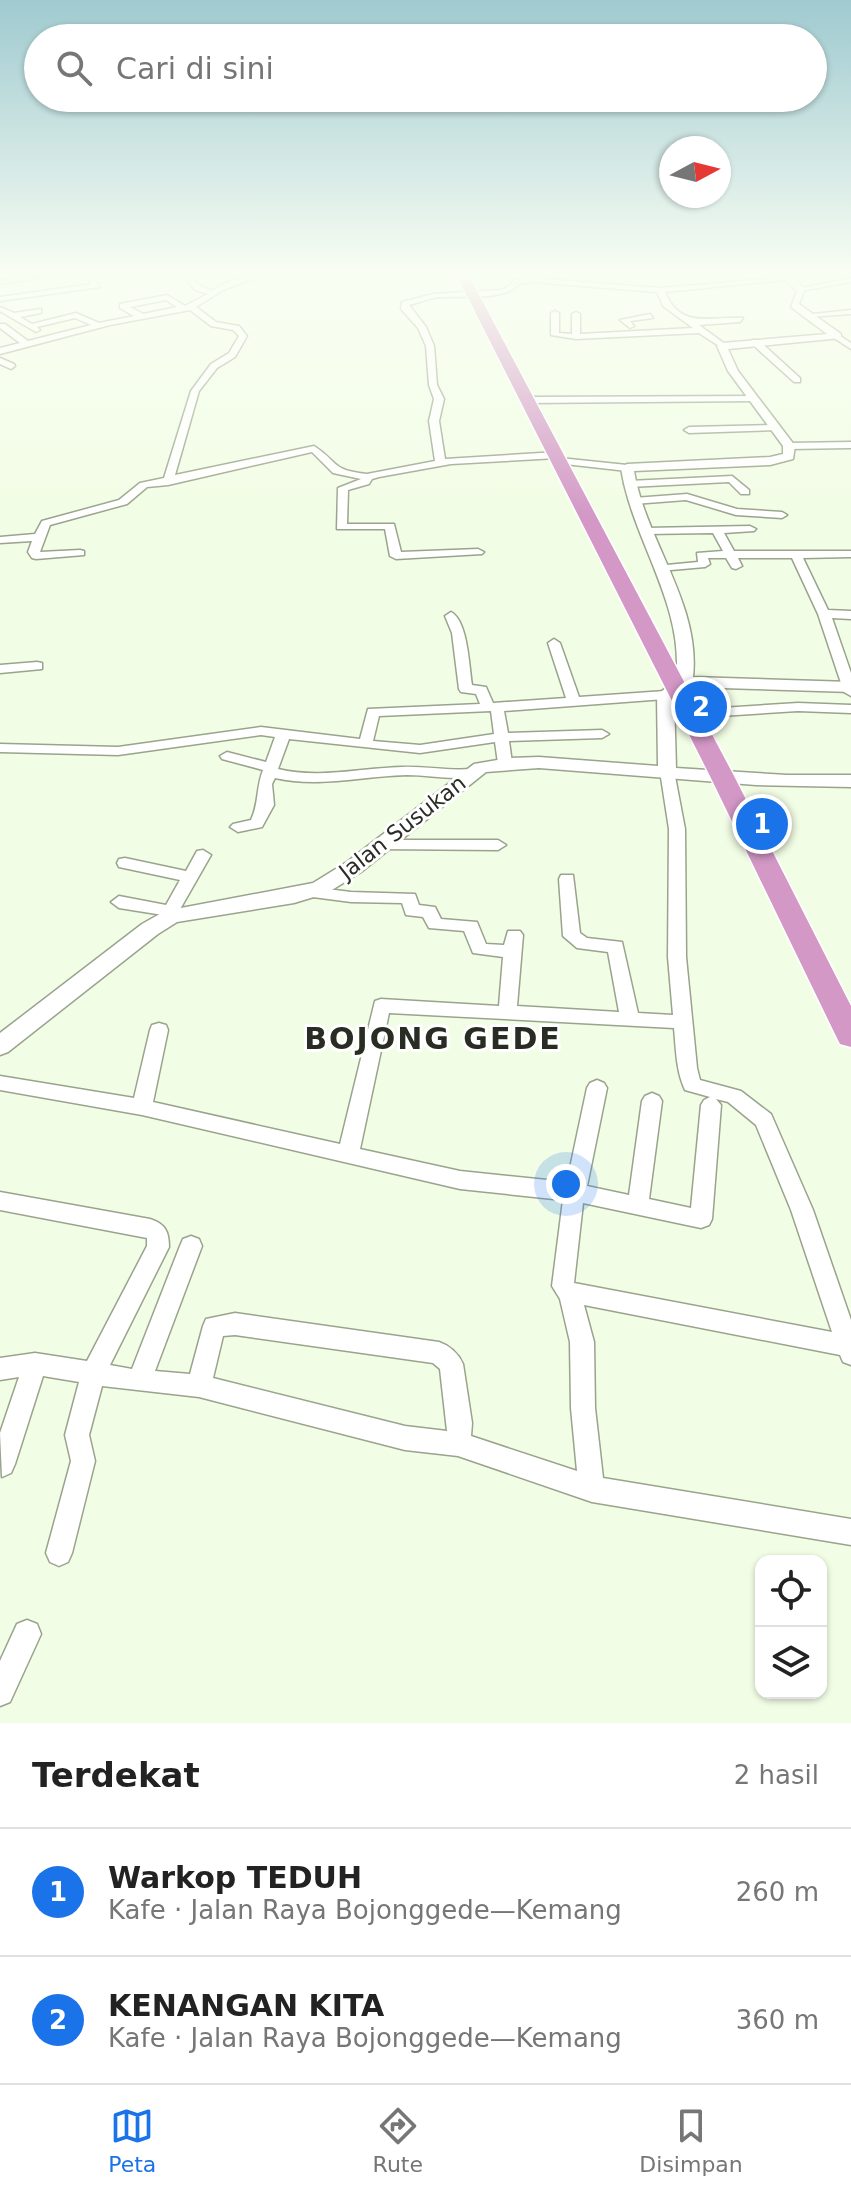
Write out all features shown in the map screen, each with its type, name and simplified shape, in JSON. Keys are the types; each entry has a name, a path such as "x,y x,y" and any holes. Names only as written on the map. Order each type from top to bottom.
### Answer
{"highway":[{"path":"507,356 722,776 851,1036"}],"street":[{"path":"168,482 195,391 214,366 230,356"},
{"path":"431,356 433,385 439,399 434,421 440,462"},
{"path":"80,553 36,556 34,552 44,526 51,520 123,502 140,486 314,449 330,468 340,474 368,477 440,462 558,458 627,468 779,460 789,456 789,446 733,371 727,356"},
{"path":"771,356 797,380"},
{"path":"0,361 11,366"},
{"path":"529,400 754,399"},
{"path":"689,430 775,428"},
{"path":"789,446 851,445"},
{"path":"627,468 634,501 660,568 688,662 675,688 667,771 677,829 677,957 687,1068 693,1086 734,1096 764,1120 802,1210 850,1350"},
{"path":"368,477 365,482 343,488 341,527 390,526 396,556 478,552"},
{"path":"629,484 732,479 745,492"},
{"path":"634,501 687,497 736,512 782,515"},
{"path":"646,531 750,529"},
{"path":"717,530 736,566"},
{"path":"0,540 39,537"},
{"path":"660,568 701,565 704,564 701,555 851,554"},
{"path":"364,744 373,712 574,702 675,688 851,689 824,614 796,555"},
{"path":"824,614 851,615"},
{"path":"451,616 458,633 466,689 481,690 492,707 503,737 505,763"},
{"path":"554,643 574,702"},
{"path":"0,669 37,666"},
{"path":"690,714 798,707 851,709"},
{"path":"0,748 118,751 261,731 420,749 503,737 602,734"},
{"path":"238,827 257,824 266,805 265,784 283,735"},
{"path":"227,756 289,777 408,771 442,775 471,773"},
{"name":"Jalan Susukan","path":"0,1046 99,966 172,914 311,892 354,867 471,773 505,763 667,771 774,782 850,783"},
{"path":"382,845 498,845"},
{"path":"119,902 172,914 203,855"},
{"path":"125,863 190,877"},
{"path":"567,879 572,936 583,944 616,946 630,1020"},
{"path":"311,892 351,897 409,898 412,911 429,911 435,924 471,926 479,949 513,944 507,1012"},
{"path":"348,1156 381,1006 683,1022"},
{"path":"142,1107 159,1030"},
{"path":"0,1083 142,1107 460,1180 575,1192 701,1219 711,1105"},
{"path":"592,1489 583,1408 582,1342 569,1292 563,1286 575,1192 597,1088"},
{"path":"638,1206 652,1101"},
{"path":"0,1201 150,1228 158,1234 158,1247 93,1374 77,1435 83,1461 59,1553"},
{"path":"139,1381 191,1246"},
{"path":"569,1292 850,1350"},
{"path":"199,1386 214,1326 235,1324 439,1353 451,1364 460,1423 458,1444"},
{"path":"2,1464 35,1364"},
{"path":"0,1369 35,1364 139,1381 199,1386 405,1438 458,1444 592,1489 851,1532"},
{"path":"0,1692 27,1634"}],"place":[{"name":"KENANGAN KITA","path":"701,707"},
{"name":"Warkop TEDUH","path":"762,824"}],"district":[{"name":"BOJONG GEDE","path":"433,1039"}]}
